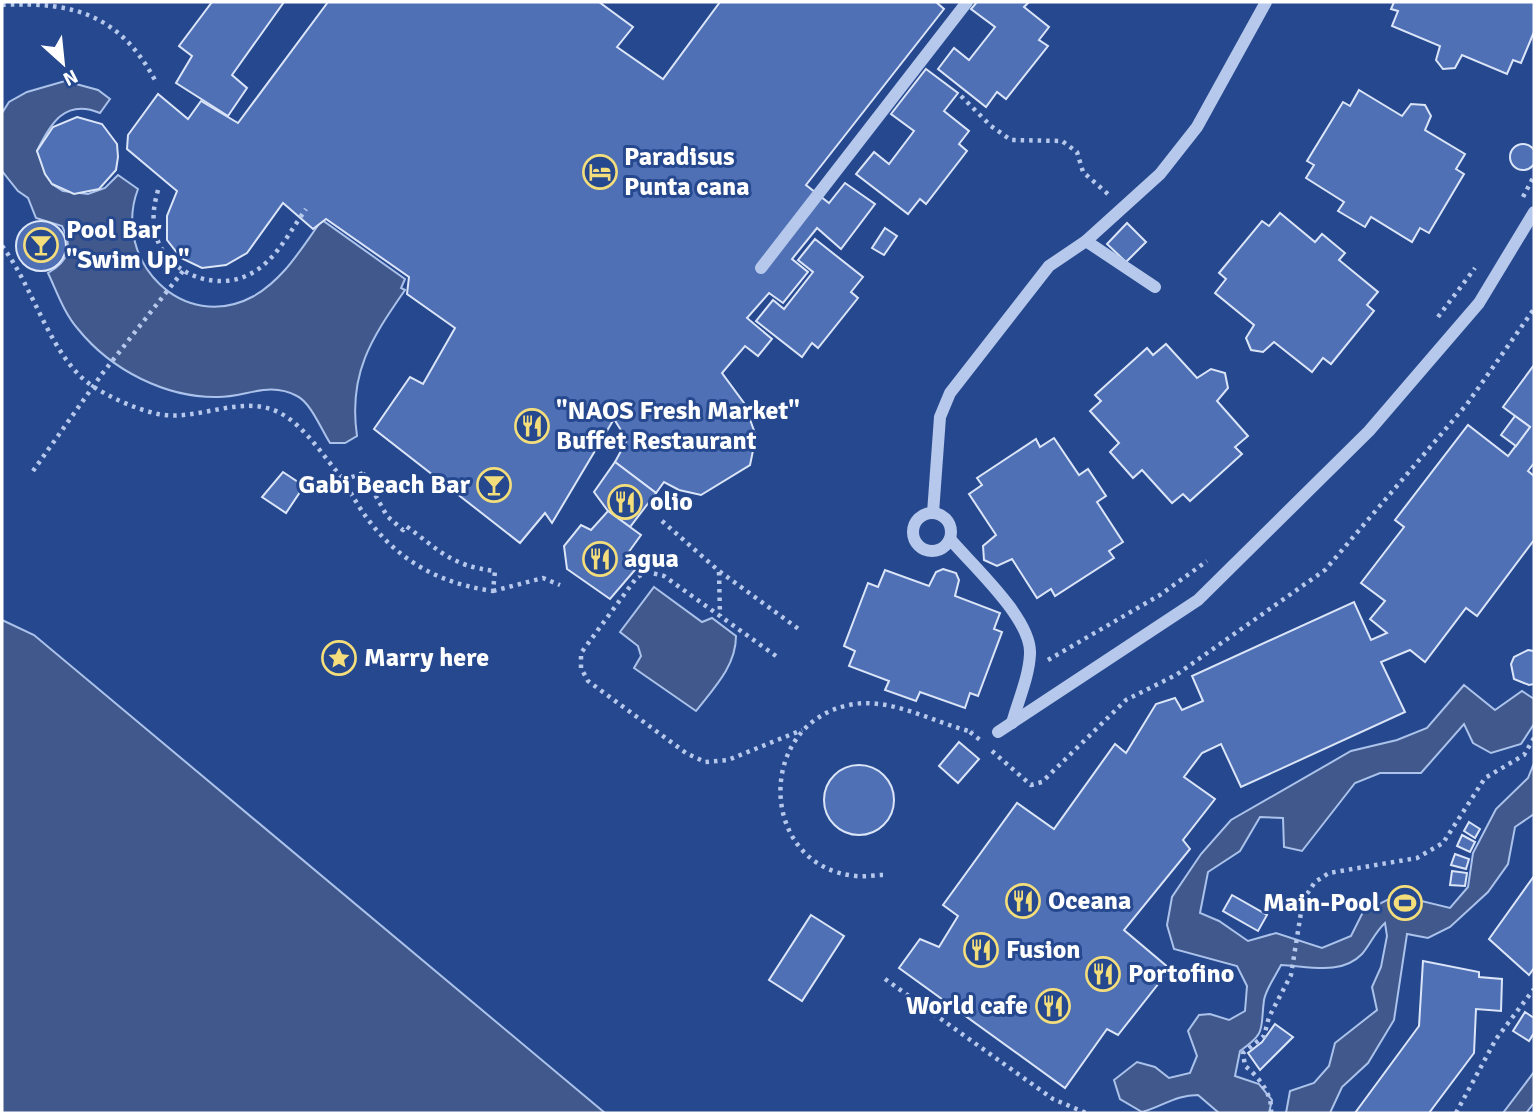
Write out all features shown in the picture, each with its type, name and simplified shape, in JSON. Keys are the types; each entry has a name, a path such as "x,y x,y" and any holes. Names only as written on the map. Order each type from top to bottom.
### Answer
{"lane":[{"path":"761,268 967,2"},
{"path":"933,513 940,417 950,393 1049,266 1086,241 1160,174 1197,127 1266,2"},
{"path":"998,733 1198,600 1369,431 1479,303 1534,212"},
{"path":"1086,241 1155,287"},
{"path":"933,513 946,518 951,526 950,539 944,547 933,551 921,550 914,540 913,526 920,517 933,513"},
{"path":"950,539 1018,618 1027,634 1031,652 1028,670 1012,723"}],"path":[{"path":"2,5 25,3 71,8 101,19 126,38 146,63 157,84"},
{"path":"961,96 991,127 1011,140 1062,141 1077,152 1083,172 1122,207"},
{"path":"1518,206 1534,176"},
{"path":"158,190 153,212 156,235 166,256 183,271 204,280 227,281 250,275 268,261 306,209"},
{"path":"2,246 28,285 75,372 93,386 122,402 159,414 255,406 276,410 295,422 344,480 364,515 401,555 440,580 493,591 543,578 561,585"},
{"path":"1432,325 1480,261"},
{"path":"33,471 102,374 183,271"},
{"path":"776,656 664,576 648,572 637,577 581,653 584,675 686,753 705,762 728,760 802,730 824,714 850,705 878,704 941,720 970,732 1031,785 1051,777 1121,705 1176,675 1325,570 1467,404 1534,309"},
{"path":"344,480 363,473 387,516 403,530 406,526 430,543 433,550 460,562 495,571 493,591"},
{"path":"662,521 719,571 800,630"},
{"path":"1028,670 1160,595 1211,558"},
{"path":"719,571 720,616"},
{"path":"598,612 606,618"},
{"path":"802,730 787,753 779,779 780,807 789,832 806,854 829,869 856,876 883,875"},
{"path":"970,732 998,733"},
{"path":"1271,1113 1272,1100 1257,1075 1245,1066 1243,1053 1264,1036 1269,1017 1291,975 1303,900 1315,882 1329,873 1417,858 1443,844 1485,778 1524,755 1534,738"},
{"path":"885,979 1053,1099 1086,1113"},
{"path":"1456,1113 1496,1038 1534,989"}],"water":[{"path":"65,81 98,90 110,99 100,113 77,109 68,111 53,123 37,151 52,184 63,191 88,194 105,188 118,175 138,189 132,216 135,241 144,264 159,284 179,298 202,306 228,306 254,296 284,271 322,220 405,279 401,288 405,290 372,341 359,375 355,414 357,436 345,443 330,443 307,404 287,392 267,390 218,397 179,393 160,387 123,369 106,357 73,323 48,273 61,264 67,253 67,241 62,226 36,218 28,198 18,191 2,171 2,113 9,102 27,92"},
{"path":"654,587 702,622 712,618 736,636 728,667 696,711 634,668 641,656 638,646 620,632"},
{"path":"2,620 34,635 605,1113 2,1113"},
{"name":"Main-Pool","path":"1464,685 1495,710 1522,691 1534,699 1534,724 1521,744 1491,753 1473,743 1464,724 1421,773 1380,773 1355,783 1302,851 1284,847 1283,818 1260,817 1240,851 1208,872 1200,913 1219,921 1248,941 1276,933 1322,948 1351,936 1363,912 1397,895 1450,908 1468,887 1473,853 1496,809 1528,778 1534,763 1534,814 1515,827 1508,864 1488,892 1450,927 1428,938 1407,934 1394,1020 1368,1063 1342,1087 1330,1113 1286,1113 1290,1091 1314,1083 1329,1066 1335,1043 1377,1010 1372,987 1381,967 1387,936 1385,923 1354,961 1324,968 1281,965 1265,996 1261,1030 1255,1039 1240,1051 1235,1076 1259,1084 1272,1100 1269,1113 1219,1113 1198,1095 1176,1099 1142,1112 1120,1099 1114,1080 1137,1062 1155,1067 1169,1078 1190,1073 1197,1056 1188,1031 1199,1015 1210,1014 1229,1020 1245,1011 1247,986 1237,966 1174,949 1167,925 1172,897 1201,854 1231,820 1351,751 1397,740 1427,728"},
{"path":"1534,1072 1534,1103 1526,1113 1503,1113"}],"building":[{"path":"212,2 284,2 232,75 247,88 228,116 176,83 192,56 179,46"},
{"path":"328,2 599,2 633,27 617,47 663,79 720,2 936,2 944,9 806,185 829,203 845,183 875,204 841,249 817,228 792,259 808,272 783,303 769,293 747,318 772,339 758,356 745,346 722,373 744,403 756,436 750,465 701,495 679,490 664,482 656,493 615,462 627,440 614,419 552,523 545,513 520,543 374,429 410,377 423,384 455,328 407,294 409,277 326,219 313,229 283,203 247,253 226,265 202,268 181,258 167,240 167,216 177,191 127,149 128,135 158,94 188,119 201,101 238,123"},
{"path":"977,2 1029,2 1024,7 1049,27 1039,40 1048,46 1006,99 997,92 986,107 938,69 954,48 969,60 995,27 971,9"},
{"path":"1394,2 1534,2 1534,32 1521,63 1513,60 1507,74 1462,55 1455,68 1443,69 1436,60 1440,46 1392,26 1398,11 1391,9"},
{"path":"926,69 958,93 944,111 969,131 959,144 967,151 926,204 920,199 908,214 856,174 874,152 889,164 914,131 891,114"},
{"path":"1359,90 1402,116 1411,104 1425,105 1431,116 1425,130 1465,154 1456,169 1464,174 1429,233 1420,228 1412,242 1371,217 1365,227 1338,211 1344,202 1306,178 1314,165 1307,161 1343,102 1350,106"},
{"path":"77,117 102,124 117,144 118,157 116,170 99,189 74,194 52,184 45,174 37,151 53,127"},
{"path":"1523,144 1532,148 1536,157 1532,166 1523,170 1514,166 1510,157 1514,148"},
{"path":"1280,213 1315,242 1322,234 1345,253 1339,260 1378,292 1367,305 1374,311 1331,364 1323,358 1312,372 1274,342 1263,352 1251,350 1246,338 1254,325 1215,293 1226,279 1219,273 1262,221 1269,226"},
{"name":"Pool Bar \"Swim Up\"","path":"41,221 59,228 66,246 59,264 41,271 23,264 16,246 23,228"},
{"path":"1127,223 1146,242 1126,262 1107,244"},
{"path":"885,228 897,236 884,255 872,248"},
{"path":"815,239 863,277 851,292 858,298 818,348 812,343 802,357 756,321 773,300 784,309 813,272 798,260"},
{"path":"1166,344 1197,378 1211,369 1225,373 1228,388 1217,401 1248,436 1235,447 1242,454 1190,501 1183,494 1172,503 1142,470 1133,478 1110,452 1119,443 1090,411 1101,401 1095,395 1147,348 1153,355"},
{"path":"1534,365 1534,463 1528,471 1534,476 1534,540 1477,616 1466,608 1425,662 1410,650 1381,662 1405,712 1241,787 1221,744 1202,753 1184,777 1215,799 1183,840 1190,849 1124,930 1170,969 1118,1035 1107,1029 1065,1088 899,968 920,939 939,947 958,916 943,905 1017,803 1054,829 1115,744 1126,753 1156,704 1175,698 1182,710 1203,701 1192,676 1354,602 1371,640 1387,633 1370,619 1385,601 1361,583 1404,527 1395,520 1468,425 1508,456 1530,427 1503,407"},
{"path":"1515,416 1530,427 1516,446 1501,435"},
{"path":"1054,438 1079,475 1088,469 1106,496 1097,502 1123,542 1109,551 1114,558 1055,596 1051,589 1037,598 1012,559 997,566 984,560 983,546 996,535 969,494 982,485 977,478 1036,439 1040,447"},
{"name":"olio","path":"615,462 656,493 630,527 608,511 594,492"},
{"path":"283,472 304,486 286,513 262,497"},
{"name":"agua","path":"608,511 641,535 628,553 640,564 610,599 567,569 564,546 581,525 591,530"},
{"path":"943,569 956,573 959,580 955,596 1000,613 994,629 1002,632 978,696 970,693 965,708 920,692 916,701 885,690 889,681 849,666 855,651 844,646 868,583 878,587 885,570 929,586 936,572"},
{"path":"1528,650 1534,651 1534,684 1529,685 1514,679 1511,664 1514,657"},
{"path":"959,742 979,759 958,783 939,766"},
{"path":"859,765 884,775 894,800 884,825 859,835 834,825 824,800 834,775"},
{"path":"1469,822 1480,829 1475,838 1464,831"},
{"path":"1462,835 1475,842 1470,852 1457,846"},
{"path":"1455,854 1469,859 1466,869 1451,865"},
{"path":"1452,871 1467,873 1465,886 1450,885"},
{"path":"1534,876 1534,968 1529,975 1489,939"},
{"path":"1232,895 1267,915 1258,931 1223,911"},
{"path":"811,915 844,936 802,1001 769,980"},
{"path":"1423,961 1479,972 1479,977 1502,979 1501,1011 1476,1009 1474,1053 1429,1113 1355,1113 1419,1026"},
{"path":"1525,1012 1534,1018 1534,1033 1529,1041 1513,1031"},
{"path":"1275,1024 1293,1037 1260,1070 1248,1053 1262,1042"}],"place":[{"name":"Paradisus Punta cana","path":"600,172"},
{"name":"Pool Bar \"Swim Up\"","path":"41,245"},
{"name":"\"NAOS Fresh Market\" Buffet Restaurant","path":"532,426"},
{"name":"Gabi Beach Bar","path":"494,485"},
{"name":"olio","path":"625,502"},
{"name":"agua","path":"600,559"},
{"name":"Marry here","path":"339,658"},
{"name":"Oceana","path":"1023,901"},
{"name":"Main-Pool","path":"1405,903"},
{"name":"Fusion","path":"981,950"},
{"name":"Portofino","path":"1103,974"},
{"name":"World cafe","path":"1053,1006"}]}
